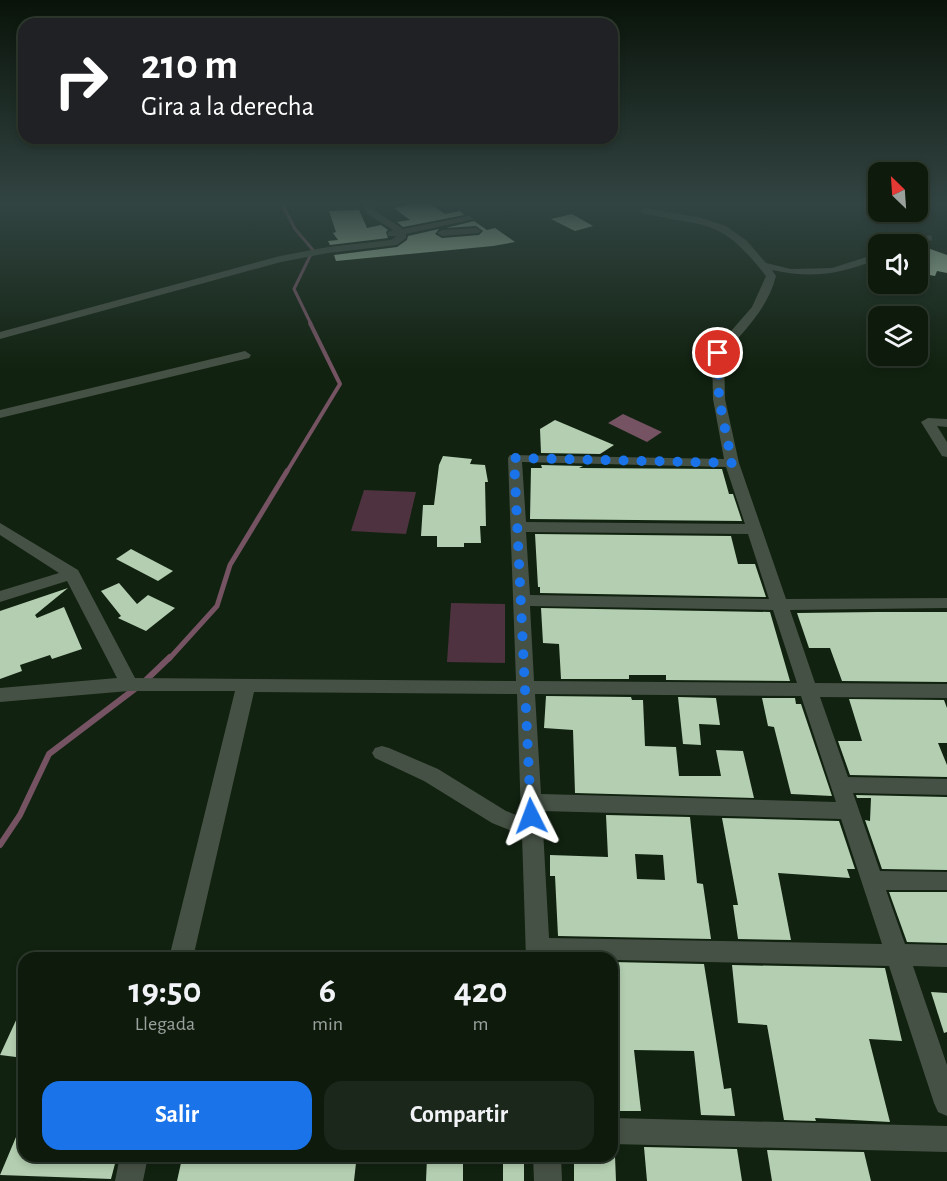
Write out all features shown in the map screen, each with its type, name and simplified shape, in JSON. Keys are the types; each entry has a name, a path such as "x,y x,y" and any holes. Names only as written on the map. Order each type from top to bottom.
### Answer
{"street":[{"path":"0,336 280,259"},
{"path":"757,259 771,276 769,287 758,308 718,353 719,399 732,463 947,1103"},
{"path":"763,266 779,267 798,273 835,273 868,260"},
{"path":"0,414 245,355"},
{"path":"947,423 928,422 947,453"},
{"path":"537,952 514,458 732,463"},
{"path":"518,527 754,529"},
{"path":"0,528 72,574 129,684"},
{"path":"0,597 72,574"},
{"path":"521,600 780,605 947,603"},
{"path":"0,695 129,684 246,687 525,686 947,691"},
{"path":"182,952 246,687"},
{"path":"382,753 431,775 499,817 532,830"},
{"path":"840,785 947,787"},
{"path":"530,802 849,812"},
{"path":"872,880 947,881"},
{"path":"618,953 947,956"},
{"path":"618,1131 947,1139"},
{"path":"129,1181 133,1162"},
{"path":"547,1162 548,1181"}],"shaded area":[{"path":"623,414 662,432 647,442 608,423"},
{"path":"364,490 416,492 406,534 351,531"},
{"path":"451,603 505,604 505,663 447,662"}],"building":[{"path":"928,259 947,259 947,273 937,271 935,276 928,275"},
{"path":"555,420 614,445 600,454 541,453 540,429"},
{"path":"443,456 472,459 470,464 485,465 488,482 485,482 486,526 480,526 481,543 464,543 464,547 437,547 437,536 421,536 423,505 434,505 439,465"},
{"path":"541,465 583,466 579,468 722,469 729,494 733,494 742,521 530,519 531,468 542,468"},
{"path":"535,534 731,536 738,564 755,564 766,597 540,593"},
{"path":"131,549 173,571 158,581 116,559"},
{"path":"119,583 137,604 148,595 175,608 146,631 118,618 121,616 101,591"},
{"path":"68,588 35,615 37,618 64,607 82,649 52,659 50,655 20,665 22,671 0,679 0,611"},
{"path":"541,608 770,612 790,681 666,680 666,675 629,675 629,679 561,679 559,644 543,643"},
{"path":"947,612 947,682 842,681 830,648 809,648 797,613"},
{"path":"546,696 631,697 632,700 643,700 645,746 676,747 679,776 721,776 716,750 743,751 754,798 575,793 573,730 544,728"},
{"path":"678,697 716,698 720,725 699,724 701,745 683,744"},
{"path":"762,698 795,698 796,704 801,704 832,796 791,794 774,727 768,726"},
{"path":"849,699 944,700 947,708 947,743 938,743 947,765 947,777 850,775 838,741 862,741"},
{"path":"856,795 947,797 947,870 882,869 865,820 870,821 871,798 857,798"},
{"path":"606,815 690,817 697,883 703,884 711,939 558,936 555,876 550,876 550,855 608,857","holes":["635,854 663,855 665,880 637,879"]},
{"path":"722,818 839,821 855,869 847,869 850,878 778,873 791,940 738,939 733,905 738,905"},
{"path":"889,892 947,892 947,943 907,942"},
{"path":"618,962 704,964 724,1089 731,1088 735,1116 701,1115 694,1051 634,1050 641,1111 618,1111"},
{"path":"732,965 885,968 902,1041 869,1039 890,1122 815,1118 816,1121 784,1120 767,1025 738,1023"},
{"path":"931,992 947,993 947,1032 944,1033"},
{"path":"18,1016 18,1057 0,1055"},
{"path":"18,1132 18,1162 115,1162 111,1179 0,1175"},
{"path":"644,1147 737,1149 742,1181 647,1181"},
{"path":"767,1150 864,1152 871,1181 772,1181"},
{"path":"427,1162 463,1162 463,1181 426,1181"},
{"path":"503,1162 524,1162 524,1181 503,1181"},
{"path":"574,1162 615,1162 616,1181 574,1181"},
{"path":"181,1163 356,1163 354,1181 177,1181"}],"waterway":[{"path":"309,259 294,289 311,324"},
{"path":"286,473 340,384 310,323"},
{"path":"169,659 217,606 230,565 287,471"},
{"path":"144,682 170,657"},
{"path":"0,845 20,815 49,754 136,688"}],"route":[{"path":"531,816 514,458 732,463 719,399 718,353"}]}
